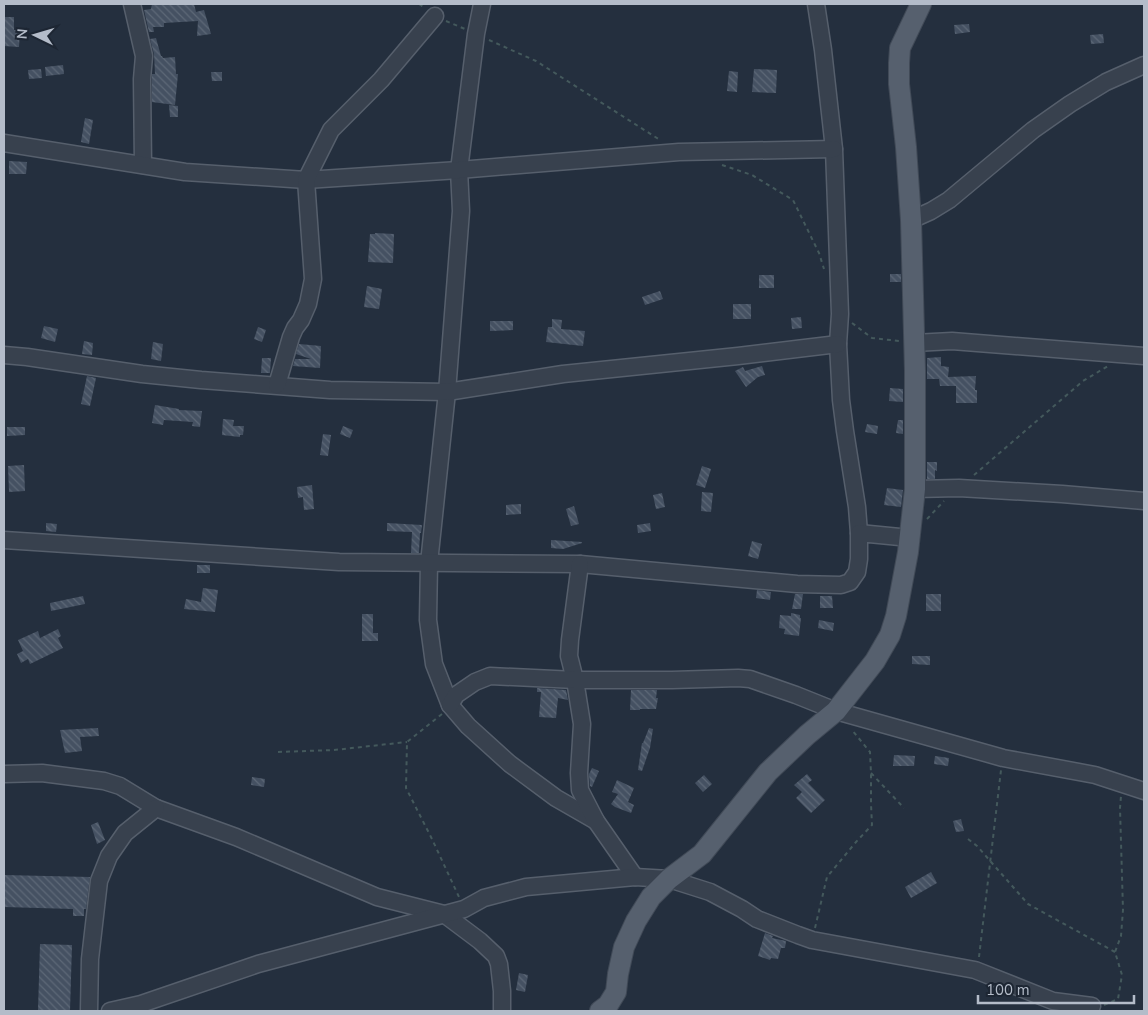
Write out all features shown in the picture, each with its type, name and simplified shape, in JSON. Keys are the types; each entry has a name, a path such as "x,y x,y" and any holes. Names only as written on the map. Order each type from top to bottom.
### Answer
{"main road":[{"path":"600,1011 608,1005 616,992 624,947 636,921 651,897 669,879 702,854 768,772 836,711 875,661 890,635 896,616 908,552 916,489 911,220 899,84 899,62 900,48 921,4"}],"street":[{"path":"132,4 144,56 142,79 143,165"},
{"path":"482,4 476,34 459,170 461,211 447,392 429,563 428,620 434,664 450,705 468,726 510,764 556,798 596,821"},
{"path":"4,540 339,562 580,564 797,584 841,585 850,582 857,572 859,533 839,372 840,314 834,149 816,4"},
{"path":"277,385 295,328 308,304 313,279 306,180 331,130 382,80 436,16"},
{"path":"911,220 932,211 949,200 1033,130 1070,104 1106,82 1144,65"},
{"path":"4,143 185,172 306,180 679,152 834,149"},
{"path":"914,343 952,342 1144,356"},
{"path":"4,355 201,380 330,390 447,392 563,374 838,344"},
{"path":"1128,354 1144,344"},
{"path":"916,489 959,488 1144,501"},
{"path":"859,533 910,538"},
{"path":"580,564 569,656 582,724 580,790 596,821 635,877"},
{"path":"450,705 456,695 475,682 490,676 575,680 750,679 796,694 836,711 1003,758 1095,775 1144,791"},
{"path":"4,774 42,773 104,781 120,786 156,808 236,837 377,897 444,914 480,941 496,956 499,964 502,991 502,1011"},
{"path":"89,1011 90,959 99,881 108,856 125,833 156,808"},
{"path":"110,1011 141,1004 258,964 464,909 484,898 526,887 635,877 669,879 710,892 764,922 812,940 975,970 1053,1001 1092,1006"}],"path":[{"path":"910,538 943,502 1084,381 1128,354"},
{"path":"278,752 334,750 407,742 445,712 450,705"},
{"path":"812,940 827,877 872,825 870,752 836,711"},
{"path":"407,742 406,788 464,909"},
{"path":"975,970 991,863 1003,758"},
{"path":"871,773 904,808"},
{"path":"1092,1006 1100,1007 1118,999 1122,975 1115,952 1121,936 1124,910 1120,808 1122,784"},
{"path":"968,839 977,846 1028,904 1115,952"}],"building":[{"path":"152,4 194,4 196,12 204,10 211,34 197,36 198,21 164,23 164,27 153,27 154,32 149,32 144,10 151,9"},
{"path":"4,17 14,17 14,30 20,30 19,47 4,46"},
{"path":"969,24 970,32 955,34 954,25"},
{"path":"1103,34 1104,43 1091,44 1090,35"},
{"path":"156,38 163,58 175,57 176,74 178,74 175,105 152,102 152,74 155,74 154,54 150,39"},
{"path":"63,65 64,74 46,76 45,67"},
{"path":"41,69 42,78 29,79 28,70"},
{"path":"754,69 777,70 776,93 752,92"},
{"path":"729,71 738,72 737,92 727,91"},
{"path":"211,72 222,72 222,81 212,81"},
{"path":"169,105 178,106 178,117 170,117"},
{"path":"85,118 93,120 89,144 81,142"},
{"path":"9,161 27,162 26,174 9,174"},
{"path":"370,234 394,234 393,263 368,262"},
{"path":"890,274 901,274 901,282 890,282"},
{"path":"759,275 774,275 774,288 759,288"},
{"path":"367,286 382,289 379,309 364,307"},
{"path":"660,291 663,299 645,305 642,297"},
{"path":"733,304 751,304 751,319 733,319"},
{"path":"801,317 802,328 792,329 791,318"},
{"path":"552,319 562,320 561,329 585,331 583,346 546,342 548,327 552,327"},
{"path":"490,321 513,321 513,330 490,331"},
{"path":"44,326 58,329 55,342 41,338"},
{"path":"258,327 266,330 262,342 254,339"},
{"path":"84,341 93,343 92,355 82,354"},
{"path":"153,342 163,344 161,361 151,359"},
{"path":"299,344 321,346 320,368 293,366 295,359 311,359 296,354"},
{"path":"941,357 941,366 949,367 948,377 976,376 975,390 977,390 977,403 956,403 956,386 940,386 939,379 927,379 927,358"},
{"path":"262,358 271,358 270,373 261,373"},
{"path":"762,366 765,375 758,377 746,387 735,371 743,367 745,371"},
{"path":"87,376 96,378 90,406 81,404"},
{"path":"890,388 903,389 903,402 889,401"},
{"path":"155,405 179,410 202,411 200,427 192,426 193,422 164,420 163,425 152,423"},
{"path":"223,419 234,420 233,426 244,426 243,435 240,435 240,437 222,435"},
{"path":"898,420 903,420 903,434 896,433"},
{"path":"867,424 878,426 877,434 865,432"},
{"path":"343,426 353,430 350,438 340,434"},
{"path":"7,427 25,427 25,435 7,436"},
{"path":"323,434 331,435 328,456 320,455"},
{"path":"927,462 937,462 935,479 927,479"},
{"path":"24,465 25,491 9,492 8,466"},
{"path":"702,466 711,469 705,488 696,485"},
{"path":"312,485 314,509 304,510 303,497 298,498 297,487"},
{"path":"887,488 903,490 901,507 884,505"},
{"path":"702,492 713,493 711,512 701,511"},
{"path":"662,493 665,507 656,509 653,495"},
{"path":"521,504 521,514 506,515 506,505"},
{"path":"574,506 579,524 571,526 566,509"},
{"path":"46,523 57,524 56,532 46,531"},
{"path":"387,523 422,525 419,553 411,553 412,532 387,531"},
{"path":"650,523 651,531 638,533 637,525"},
{"path":"551,540 582,543 563,549 551,548"},
{"path":"752,541 762,544 758,559 748,556"},
{"path":"197,565 210,565 210,573 197,573"},
{"path":"203,588 218,590 215,612 184,609 186,599 201,602"},
{"path":"757,590 771,592 770,600 756,598"},
{"path":"795,594 803,594 801,609 792,609"},
{"path":"926,594 941,594 941,611 926,611"},
{"path":"83,596 85,604 51,611 50,603"},
{"path":"820,596 832,596 833,608 820,608"},
{"path":"791,613 800,615 799,636 784,634 785,629 779,628 780,615 791,616"},
{"path":"362,614 373,614 373,633 378,633 378,641 362,641"},
{"path":"819,620 834,623 833,631 818,628"},
{"path":"58,629 61,636 58,638 63,648 30,664 28,659 21,663 17,654 23,651 18,640 38,631 40,638"},
{"path":"912,656 930,656 930,665 912,664"},
{"path":"537,688 566,690 568,700 558,698 556,718 539,717 541,692 537,692"},
{"path":"631,690 657,690 656,709 630,710"},
{"path":"98,728 99,736 80,737 82,751 65,753 60,730"},
{"path":"649,728 653,729 650,748 642,771 638,770 642,743"},
{"path":"894,755 915,756 914,766 893,766"},
{"path":"935,756 949,758 948,766 934,764"},
{"path":"592,768 599,771 592,787 590,786 589,774"},
{"path":"807,774 812,780 808,783 825,800 811,813 796,798 802,792 794,785"},
{"path":"704,775 712,784 703,792 695,783"},
{"path":"252,777 265,779 264,787 251,785"},
{"path":"617,780 634,788 628,802 634,805 631,813 611,804 618,794 612,792"},
{"path":"961,819 964,831 956,832 953,821"},
{"path":"98,822 105,840 97,844 91,825"},
{"path":"931,872 937,883 911,898 905,887"},
{"path":"4,875 90,877 84,916 73,916 73,909 4,907"},
{"path":"765,933 773,936 772,938 786,941 785,948 781,948 778,959 771,958 770,960 758,956"},
{"path":"40,944 72,945 70,1011 38,1010"},
{"path":"519,973 528,975 525,992 516,990"}]}
